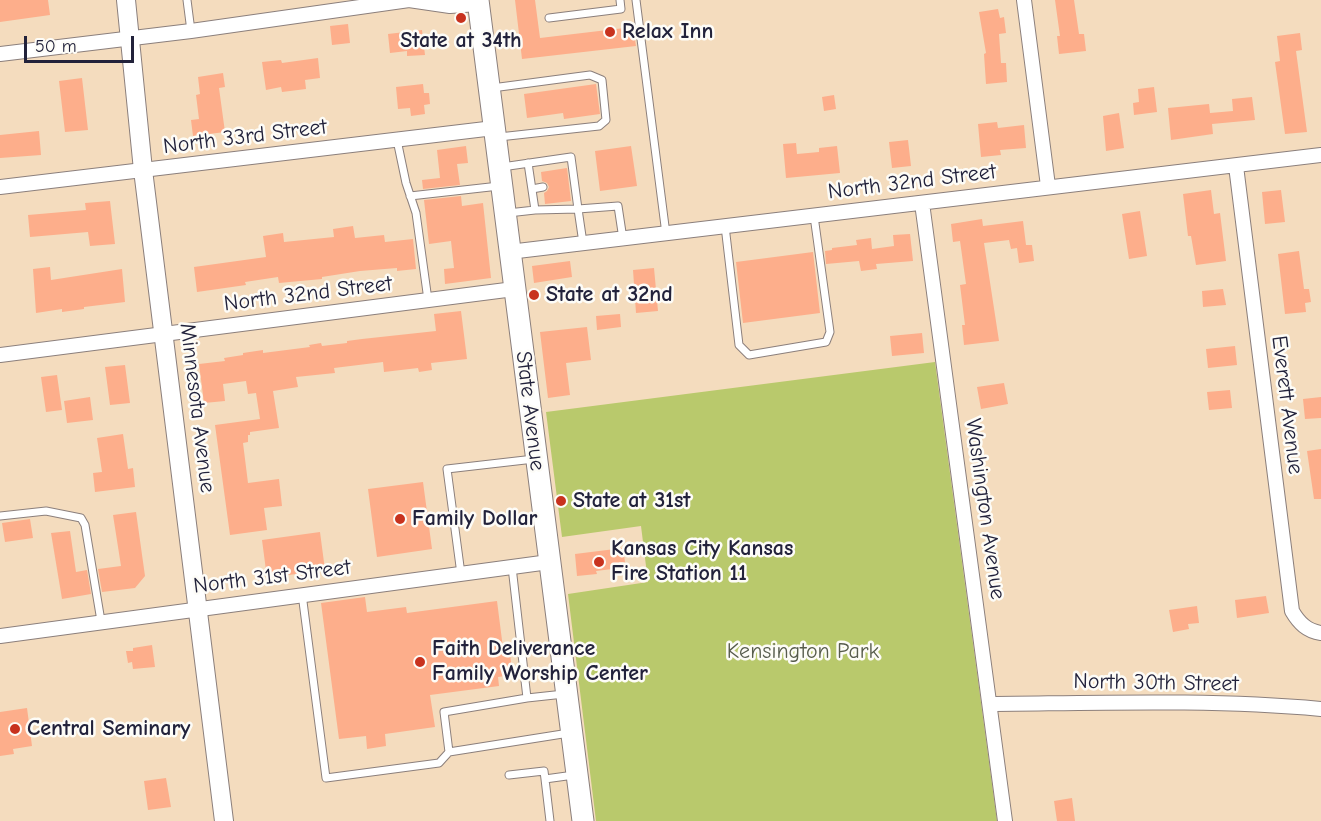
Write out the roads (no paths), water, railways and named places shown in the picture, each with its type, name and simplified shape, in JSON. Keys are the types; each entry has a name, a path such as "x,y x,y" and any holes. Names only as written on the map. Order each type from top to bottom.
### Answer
{"main road":[{"name":"Minnesota Avenue","path":"126,0 143,170 224,821"},
{"name":"State Avenue","path":"478,2 583,821"}],"street":[{"path":"0,54 190,31 409,0 450,6 478,2"},
{"path":"1024,0 1048,186"},
{"name":"North 33rd Street","path":"0,187 397,140 495,133"},
{"name":"North 32nd Street","path":"509,252 1321,155"},
{"name":"Everett Avenue","path":"1236,166 1292,611 1299,623 1314,632 1321,633"},
{"name":"Washington Avenue","path":"922,203 1005,821"},
{"name":"North 32nd Street","path":"0,355 514,289"},
{"name":"North 31st Street","path":"0,636 549,562"},
{"name":"North 30th Street","path":"990,704 1162,704 1287,706 1321,709"}],"lane":[{"path":"187,0 190,31"},
{"path":"549,18 621,9 620,0"},
{"path":"636,0 666,234"},
{"path":"489,88 590,75 602,80 606,120 599,126 495,133"},
{"path":"397,140 416,213 428,300"},
{"path":"410,196 500,176 528,163 571,157 572,184 582,243"},
{"path":"528,163 535,210"},
{"path":"532,189 543,188"},
{"path":"504,213 618,206 623,239"},
{"path":"725,226 740,345 749,355 826,342 830,332 814,216"},
{"path":"461,574 447,469 536,458"},
{"path":"0,516 46,511 81,518 86,525 100,621"},
{"path":"512,567 527,698"},
{"path":"302,594 326,778 440,763 449,752 572,732"},
{"path":"449,752 444,712 566,693"},
{"path":"509,775 544,771 550,821"},
{"path":"545,779 577,774"}],"place":[{"name":"State at 34th","path":"461,18"},
{"name":"Relax Inn","path":"610,32"},
{"name":"State at 32nd","path":"534,295"},
{"name":"State at 31st","path":"561,501"},
{"name":"Family Dollar","path":"400,519"},
{"name":"Kansas City Kansas Fire Station 11","path":"599,562"},
{"name":"Faith Deliverance Family Worship Center","path":"420,662"},
{"name":"Central Seminary","path":"15,729"}],"park label":[{"name":"Kensington Park","path":"803,652"}]}
